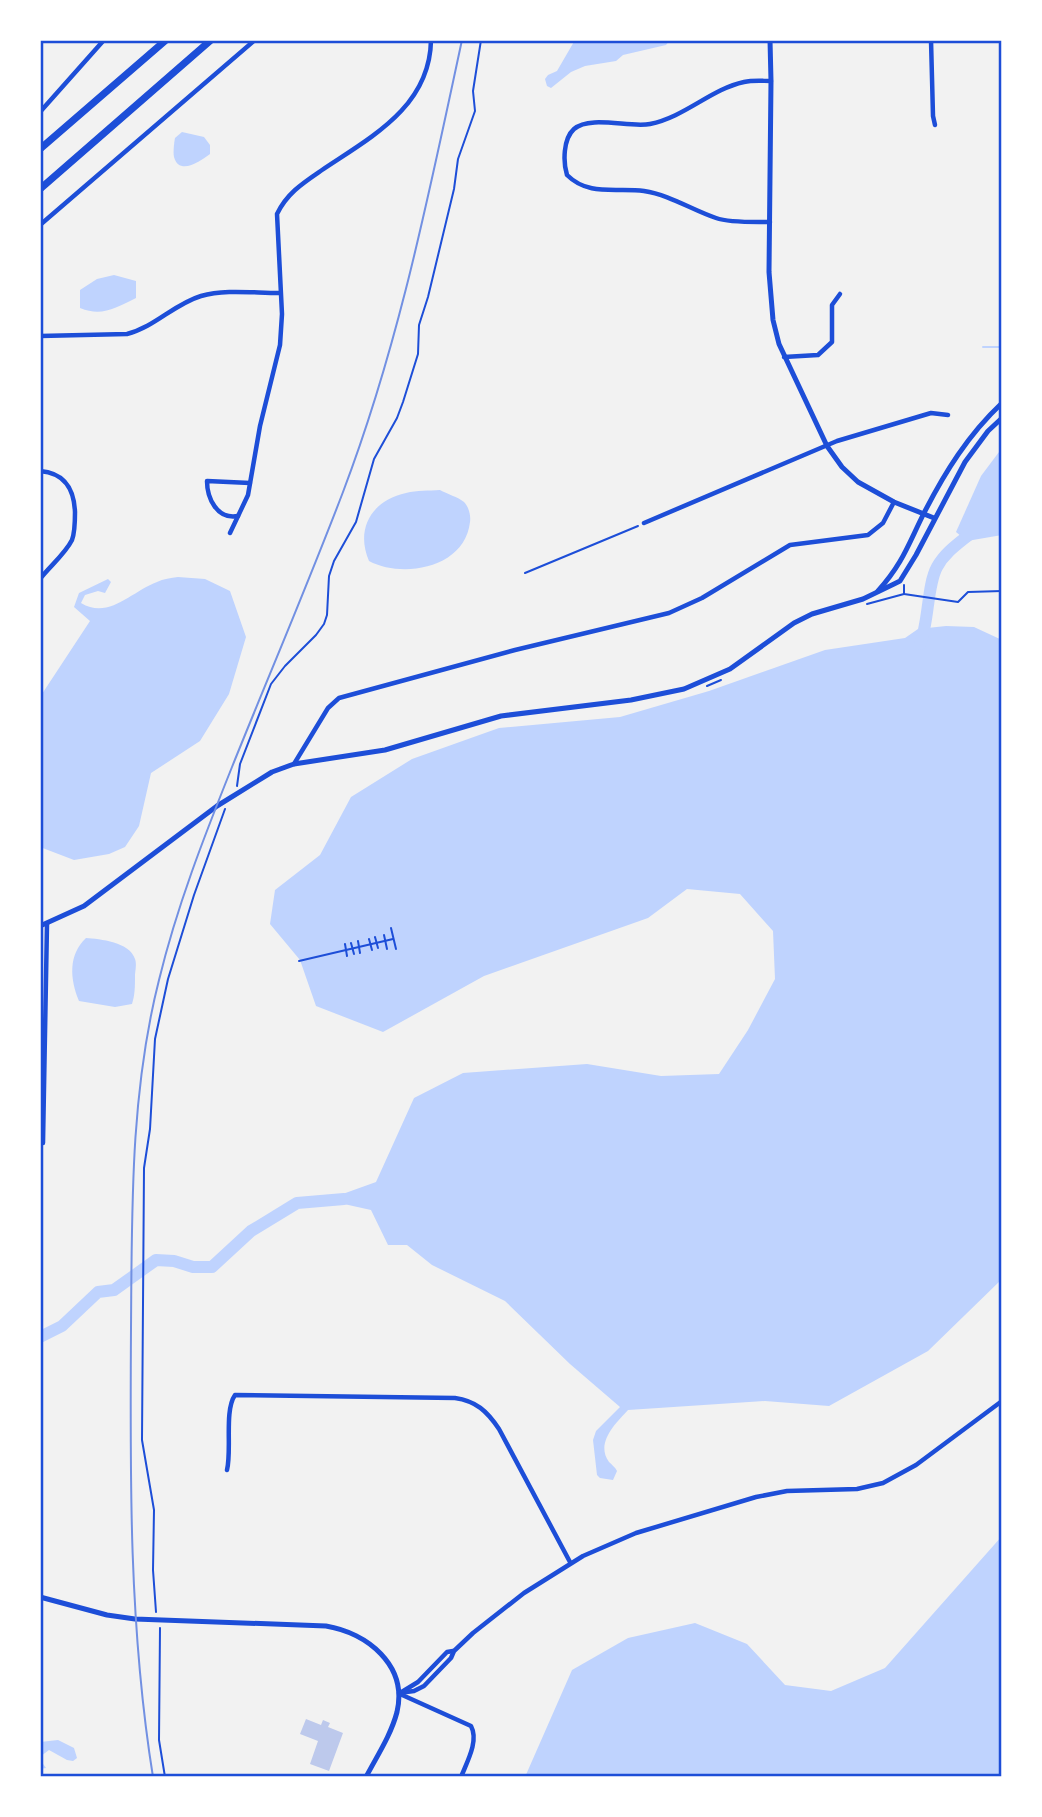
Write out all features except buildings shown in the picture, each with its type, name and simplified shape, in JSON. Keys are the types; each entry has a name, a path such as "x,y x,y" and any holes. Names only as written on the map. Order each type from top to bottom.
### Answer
{"highway":[{"path":"40,149 166,40"},
{"path":"40,189 211,40"}],"street":[{"path":"40,112 43,104 104,40"},
{"path":"40,225 255,40"},
{"path":"230,533 241,513 250,483 260,426 280,345 282,314 277,214 282,203 299,186 379,131 405,108 424,79 431,40"},
{"path":"770,40 770,296 779,344 827,446 842,467 858,482 894,502 934,518"},
{"path":"931,40 935,125"},
{"path":"770,222 719,219 661,195 644,191 588,189 572,180 565,169 567,142 572,131 582,124 647,124 673,117 735,85 750,81 771,81"},
{"path":"40,336 127,334 141,331 200,296 215,293 279,293"},
{"path":"784,356 818,355 832,342 832,305 840,294"},
{"path":"876,594 908,551 924,514 956,456 980,423 1002,403"},
{"path":"644,523 837,441 931,413 948,415"},
{"path":"43,1143 43,925 84,906 253,782 293,764 385,750 501,716 631,701 684,689 730,669 794,623 812,614 876,594 900,581 965,462 988,431 1002,418"},
{"path":"40,471 52,472 61,477 73,493 75,521 73,537 67,548 40,579"},
{"path":"241,513 231,517 215,508 206,481 250,483"},
{"path":"293,764 328,708 339,698 523,648 669,613 702,598 790,545 868,535 883,523 894,502"},
{"path":"227,1470 230,1458 230,1403 235,1395 455,1398 470,1401 492,1418 570,1562"},
{"path":"399,1693 418,1682 447,1652 454,1651 514,1601 570,1562 636,1533 756,1497 788,1491 857,1489 883,1483 916,1465 1002,1401"},
{"path":"40,1597 107,1615 315,1625 351,1632 375,1647 386,1660 394,1672 399,1693 392,1727 366,1777"},
{"path":"399,1693 471,1726 475,1735 474,1742 461,1777"}],"path":[{"path":"237,787 240,765 271,684 324,624 329,576 334,561 356,522 374,459 401,409 418,354 419,326 454,189 458,159 475,111 473,91 481,40"},
{"path":"525,573 644,523"},
{"path":"904,584 904,594 942,600 958,601 968,592 1002,591"},
{"path":"165,1777 159,1740 158,1619 153,1570 154,1510 142,1440 144,1168 151,1113 155,1039 172,961 226,808"},
{"path":"391,929 396,949"},
{"path":"384,935 387,949"},
{"path":"375,937 378,948"},
{"path":"369,939 372,950"},
{"path":"299,961 393,939"},
{"path":"358,942 360,953"},
{"path":"351,943 354,954"},
{"path":"345,944 347,956"}],"water":[{"path":"575,40 670,40 666,45 623,55 616,61 585,66 571,72 551,88 547,86 545,79 557,71"},
{"path":"182,132 204,137 210,145 210,154 190,165 180,166 174,155 175,138"},
{"path":"114,275 136,281 136,298 102,311 80,308 80,290 97,279"},
{"path":"1002,448 1002,535 967,541 956,532 981,476"},
{"path":"440,490 464,502 469,512 470,522 466,538 457,550 430,566 415,569 398,569 369,561 364,538 366,527 376,509 384,502 406,493"},
{"path":"178,577 205,579 230,591 246,637 229,694 200,741 151,773 139,826 125,847 109,854 74,860 40,847 40,697 90,621 74,607 79,593 108,579 111,582 105,593 98,591 85,595 81,603 101,608 120,602 159,581"},
{"path":"974,627 1002,640 1002,1279 928,1351 829,1406 765,1401 628,1410 609,1434 604,1448 605,1455 617,1471 613,1480 600,1478 597,1475 593,1440 596,1431 620,1407 570,1364 505,1301 432,1265 407,1245 388,1245 371,1210 326,1200 376,1182 414,1098 463,1073 587,1064 661,1076 719,1074 748,1030 775,979 773,931 740,894 687,889 648,918 484,976 383,1032 316,1006 300,960 270,924 275,890 320,855 351,797 412,759 499,728 620,717 709,691 825,650 905,638 918,629"},
{"path":"86,938 121,945 132,953 136,966 132,1004 115,1007 79,1001 72,968 76,952"},
{"path":"1002,1536 1002,1777 525,1777 572,1670 628,1638 695,1623 747,1644 785,1685 831,1691 885,1668"},
{"path":"58,1740 74,1748 77,1758 73,1761 67,1760 49,1750 41,1756 46,1768 40,1769 40,1742"}],"waterway":[{"path":"983,347 1002,347"},
{"path":"920,644 931,584 937,567 950,550 977,528"},
{"path":"40,1337 62,1326 98,1292 114,1290 156,1260 174,1261 193,1267 212,1267 251,1231 297,1203 344,1199"}],"railway":[{"path":"153,1777 135,1609 131,1440 134,1153 150,1023 166,952 192,872 343,492 381,381 411,268 462,40"}]}
